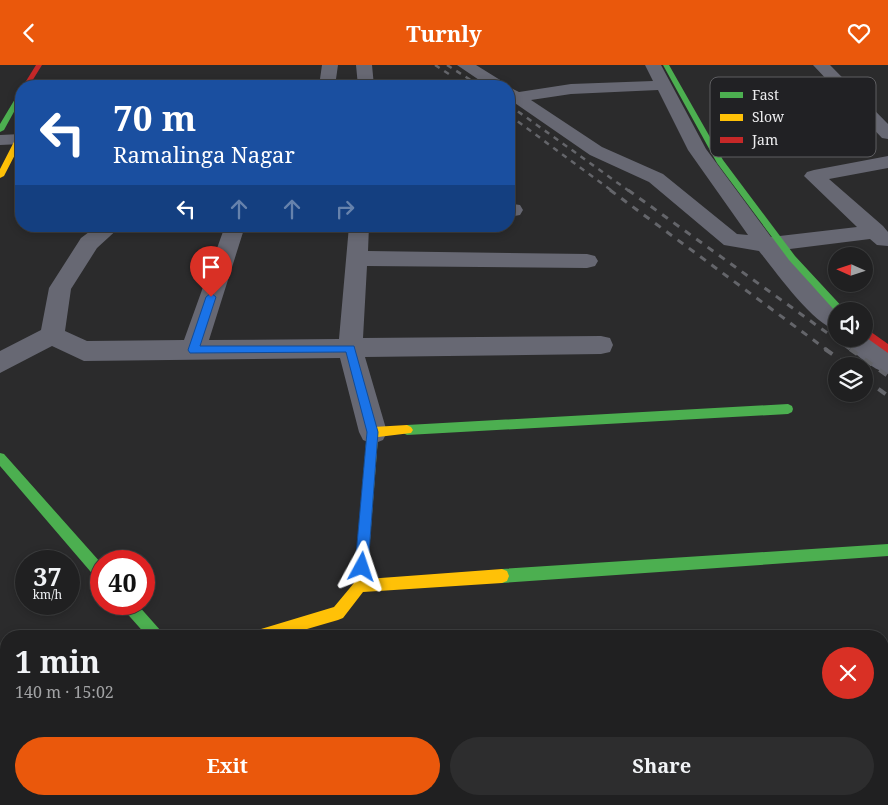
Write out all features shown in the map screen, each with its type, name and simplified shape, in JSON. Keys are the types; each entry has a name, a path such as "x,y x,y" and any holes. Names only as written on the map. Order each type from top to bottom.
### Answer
{"street":[{"path":"30,80 39,65"},
{"path":"328,80 330,65"},
{"path":"364,65 365,80"},
{"path":"465,65 489,80"},
{"path":"653,65 697,150 766,245 804,293 828,314"},
{"path":"666,65 710,143"},
{"path":"821,65 833,77"},
{"path":"515,95 571,89 663,85"},
{"path":"515,97 596,151 656,178 731,240 766,245 882,238"},
{"path":"0,130 15,104"},
{"path":"876,122 888,134"},
{"path":"0,140 15,138"},
{"path":"0,176 15,148"},
{"path":"718,157 792,259 833,302"},
{"path":"882,238 814,176 888,161"},
{"path":"52,335 60,288 89,243 104,232"},
{"path":"193,350 233,232"},
{"path":"281,630 338,613 360,586 373,432 350,348 359,232"},
{"path":"357,258 587,261"},
{"path":"52,335 84,351 601,345"},
{"path":"0,363 52,335"},
{"path":"873,338 888,349"},
{"path":"866,347 888,364"},
{"path":"373,432 788,409"},
{"path":"0,458 90,560"},
{"path":"360,586 888,550"},
{"path":"138,615 151,630"}],"railway":[{"path":"435,65 452,76"},
{"path":"447,65 471,80"},
{"path":"515,109 629,191"},
{"path":"515,119 612,191"},
{"path":"610,190 827,350"},
{"path":"628,190 851,350"},
{"path":"825,349 836,357"},
{"path":"850,349 888,376"},
{"path":"873,385 888,396"}],"traffic: fast":[{"path":"666,65 710,143"},
{"path":"0,130 15,104"},
{"path":"718,157 792,258 833,302"},
{"path":"407,430 788,409"},
{"path":"0,458 90,560"},
{"path":"502,576 888,550"},
{"path":"138,615 151,630"}],"traffic: slow":[{"path":"0,176 15,147"},
{"path":"360,586 373,432 407,430"},
{"path":"281,630 338,613 360,586 502,576"}],"traffic: jam":[{"path":"30,80 39,65"},
{"path":"873,338 888,349"}],"route":[{"path":"211,297 193,350 350,348 373,432 362,567"}]}
